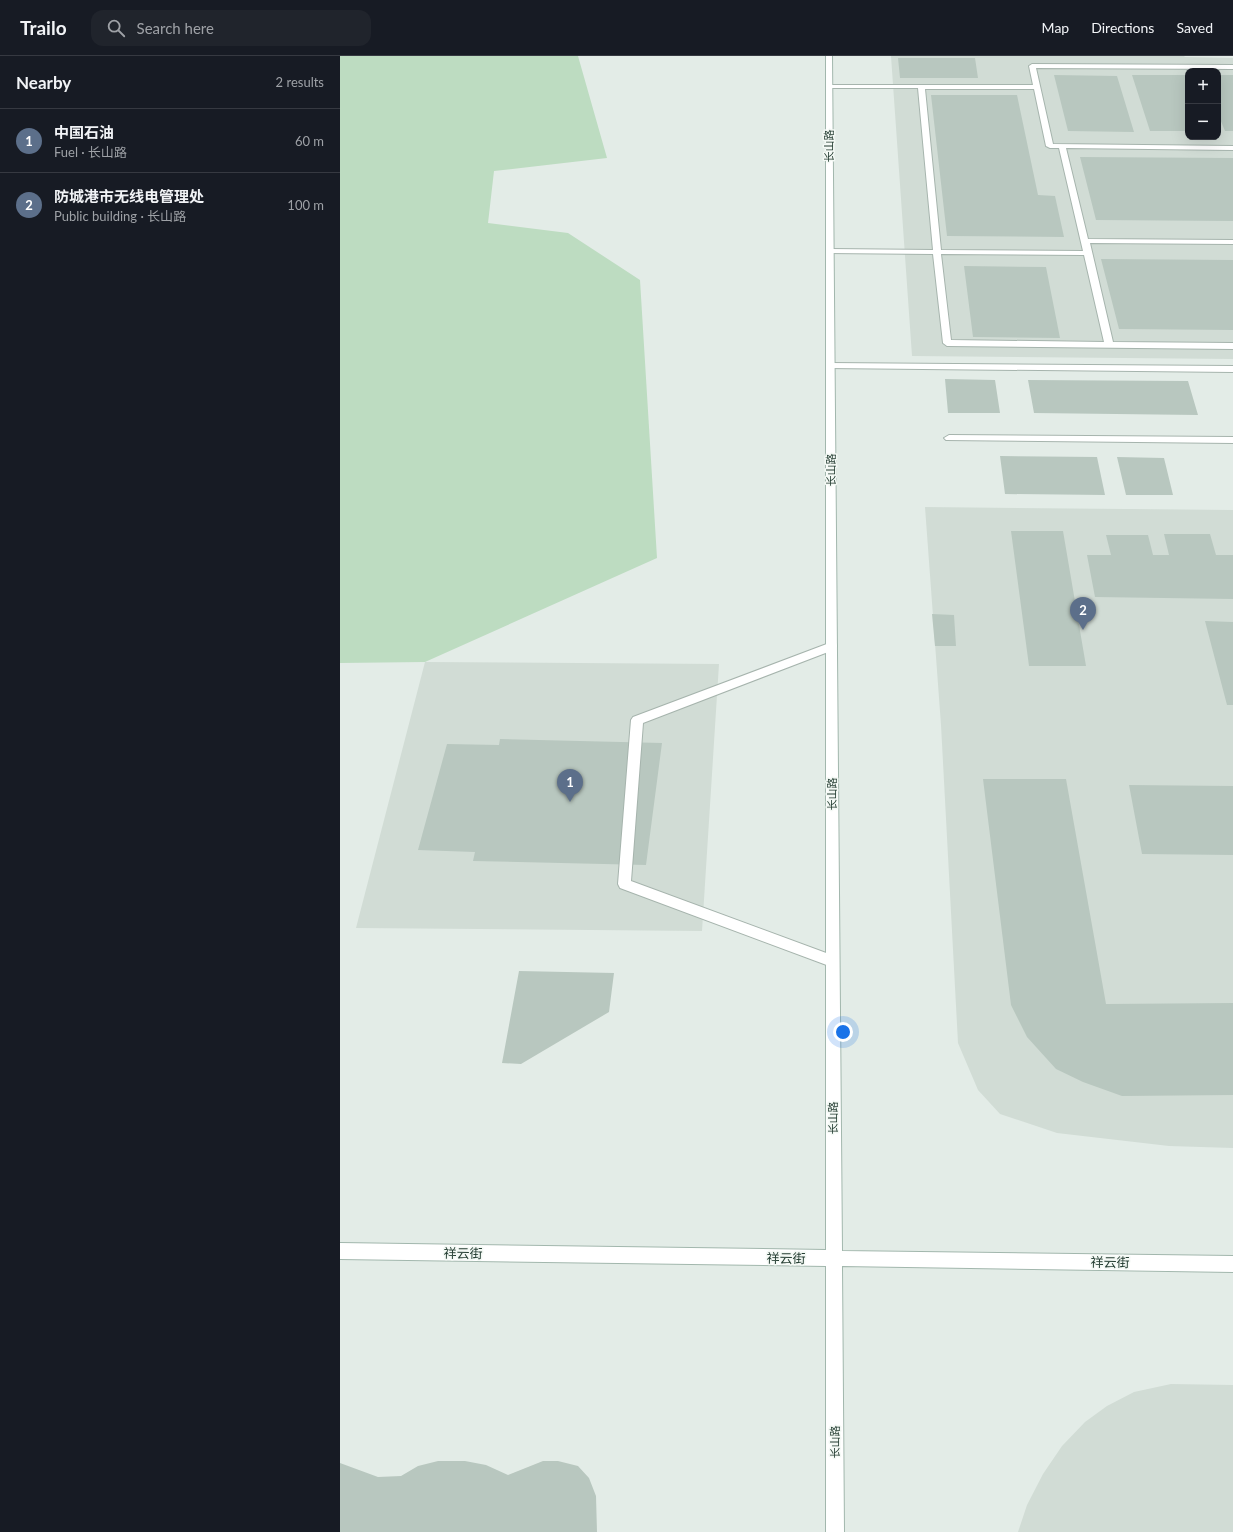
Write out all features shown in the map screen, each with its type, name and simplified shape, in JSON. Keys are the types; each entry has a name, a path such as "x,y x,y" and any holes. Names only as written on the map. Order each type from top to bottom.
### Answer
{"street":[{"name":"长山路","path":"829,56 835,1532"},
{"path":"1233,67 1032,66 1050,146 1233,148"},
{"path":"829,86 1037,87"},
{"path":"921,86 947,343 1233,346"},
{"path":"1062,147 1109,345"},
{"path":"1085,241 1233,242"},
{"path":"830,251 1088,254"},
{"path":"830,366 1233,369"},
{"path":"949,438 1233,440"},
{"path":"832,646 638,720 624,884 832,962"},
{"name":"祥云街","path":"340,1251 1233,1264"}],"shaded area":[{"path":"891,56 1184,56 1233,58 1233,359 912,356"},
{"path":"925,507 1233,510 1233,1148 1169,1146 1057,1133 1000,1114 978,1090 958,1043 941,725"},
{"path":"425,662 719,664 702,931 356,928"},
{"path":"1171,1384 1233,1385 1233,1532 1018,1532 1027,1505 1043,1474 1062,1446 1085,1422 1107,1406 1134,1392"}],"green space":[{"path":"340,56 578,56 607,158 494,171 488,223 568,233 640,280 657,558 425,662 340,663"}],"building":[{"path":"898,58 975,58 978,78 900,78"},
{"path":"1054,75 1117,76 1134,132 1068,131"},
{"path":"1132,75 1185,75 1185,131 1150,131"},
{"path":"1221,75 1233,75 1233,131 1225,131 1221,121"},
{"path":"931,95 1017,95 1038,195 1055,196 1064,237 947,236"},
{"path":"1080,157 1233,158 1233,221 1096,220"},
{"path":"1101,259 1233,260 1233,330 1119,329"},
{"path":"964,266 1046,267 1060,338 973,337"},
{"path":"945,379 995,380 1000,413 948,413"},
{"path":"1028,380 1188,381 1198,415 1034,413"},
{"path":"1000,456 1097,457 1105,495 1005,494"},
{"path":"1117,457 1164,458 1173,495 1126,495"},
{"path":"1011,531 1063,531 1086,666 1029,666"},
{"path":"1164,534 1210,534 1216,555 1233,555 1233,599 1095,597 1087,555 1111,555 1106,535 1148,535 1153,555 1169,555"},
{"path":"932,614 954,615 956,646 935,646"},
{"path":"1205,621 1233,622 1233,705 1227,705"},
{"path":"500,739 662,743 646,865 473,861 475,852 418,850 447,744 499,745"},
{"path":"983,779 1066,779 1106,1004 1233,1003 1233,1095 1122,1096 1083,1082 1056,1069 1027,1037 1011,1005"},
{"path":"1129,785 1233,786 1233,855 1142,854"},
{"path":"519,971 614,973 609,1012 521,1064 502,1063"},
{"path":"438,1461 465,1461 486,1465 508,1475 543,1461 558,1461 578,1466 589,1478 596,1496 597,1532 340,1532 340,1463 378,1477 401,1476 418,1466"}],"place":[{"name":"防城港市无线电管理处","path":"1083,630"},
{"name":"中国石油","path":"570,802"}]}
